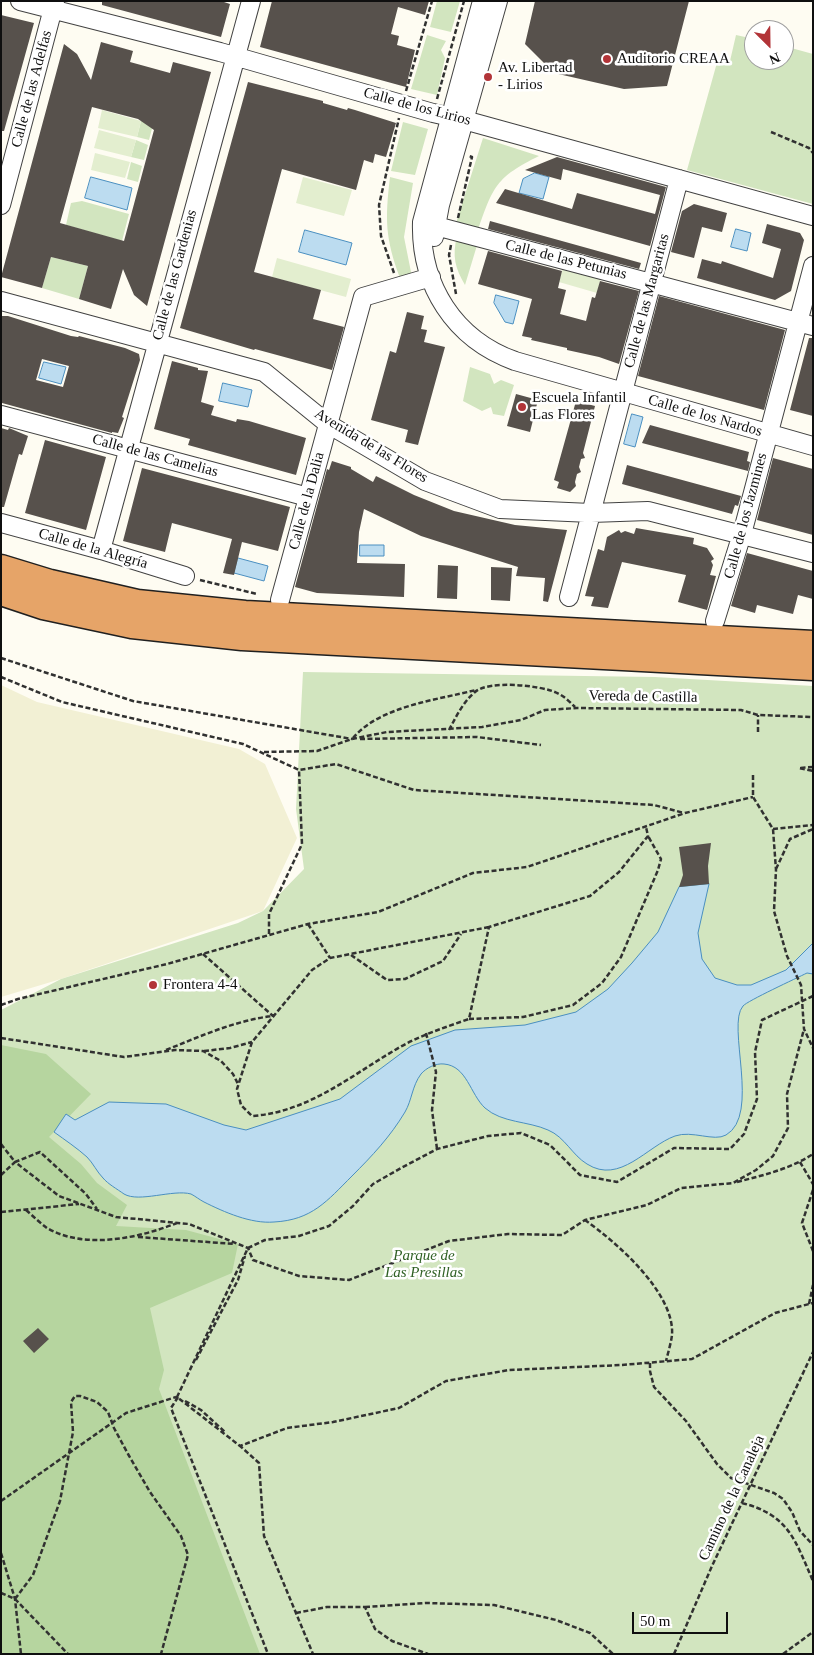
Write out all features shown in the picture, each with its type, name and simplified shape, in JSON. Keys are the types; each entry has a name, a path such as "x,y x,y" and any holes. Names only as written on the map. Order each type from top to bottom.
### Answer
{"highway":[{"path":"1,568 50,583 137,603 245,614 813,644"},
{"path":"1,592 43,606 132,625 242,637 813,667"}],"street":[{"name":"Calle de los Lirios","path":"20,1 54,6 402,104 813,216"},
{"name":"Calle de las Gardenias","path":"101,550 156,343 251,1"},
{"path":"457,118 482,1"},
{"path":"457,118 498,1"},
{"name":"Calle de las Adelfas","path":"1,205 54,6"},
{"name":"Calle de los Nardos","path":"431,277 436,226 457,118"},
{"name":"Calle de los Nardos","path":"457,118 422,222 422,247 438,297 453,319 483,347 515,361 813,446"},
{"name":"Calle de las Margaritas","path":"569,597 679,179"},
{"name":"Calle de las Petunias","path":"436,226 805,324"},
{"name":"Calle de los Jazmines","path":"715,621 742,534 768,434 805,324 813,266"},
{"name":"Calle de la Dalia","path":"280,600 363,297 431,277"},
{"name":"Avenida de las Flores","path":"1,301 264,372 328,424 425,481 500,509 591,513 648,511 813,553"},
{"name":"Calle de las Camelias","path":"1,415 308,497"},
{"name":"Calle de la Alegría","path":"1,523 101,550 185,576"}],"path":[{"path":"400,286 381,236 379,205 402,104 432,1"},
{"path":"771,132 809,148 813,152"},
{"path":"1,658 134,701 352,739 477,737 541,746"},
{"path":"1,677 62,702 243,744 299,770 336,764 414,790 654,805 685,813"},
{"name":"Vereda de Castilla","path":"352,739 363,726 403,708 441,697 492,686 521,684 557,692 576,708 741,710 758,715 813,717"},
{"path":"449,730 462,707 476,690"},
{"path":"262,752 317,751 352,739 387,732 449,730 521,720 545,710 576,708"},
{"path":"758,715 758,732"},
{"path":"813,767 799,768 813,771"},
{"path":"269,934 270,914 302,844 299,770"},
{"path":"753,775 753,797 773,829 776,870 774,911 787,956 800,984 804,1029 813,1048"},
{"path":"1,1005 203,954 308,924 378,912 473,873 527,867 646,828 685,813 753,797"},
{"path":"773,829 813,824"},
{"path":"646,828 648,836 661,859 658,870 620,957 602,983 574,1005 523,1017 469,1019 426,1033 394,1050 325,1095 267,1115 252,1116 241,1105 237,1089 252,1042 312,970 330,958 488,927 590,896 619,872 648,836"},
{"path":"776,870 790,839 813,829"},
{"path":"308,924 330,958"},
{"path":"469,1019 488,927"},
{"path":"351,955 387,980 405,979 443,961 462,932"},
{"path":"203,954 274,1016"},
{"path":"268,1654 171,1408 238,1280 248,1248 265,1240 299,1236 329,1226 353,1206 373,1184 437,1149 488,1136 521,1133 550,1145 580,1175 617,1182 674,1148 730,1149 744,1134 757,1099 755,1052 762,1020 813,996"},
{"path":"162,1052 247,1019 274,1016"},
{"path":"733,1183 756,1170 773,1156 788,1128 788,1094 804,1029"},
{"path":"426,1033 436,1072 432,1110 437,1149"},
{"path":"1,1038 124,1057 162,1052 230,1048 252,1042"},
{"path":"203,1051 221,1061 233,1074 238,1085"},
{"path":"1,1144 15,1162 59,1196 116,1217 189,1224 248,1248 253,1260 299,1276 350,1280 449,1240 508,1234 562,1235 585,1220 647,1205 681,1188 733,1183 773,1173 800,1162 813,1154"},
{"path":"1,1175 15,1162 40,1152 86,1194 98,1211"},
{"path":"800,1162 813,1184"},
{"path":"813,1190 802,1223 813,1251"},
{"path":"1,1212 80,1204"},
{"path":"26,1210 48,1228 72,1237 118,1239 134,1237 178,1223"},
{"path":"585,1220 613,1242 644,1273 665,1306 672,1334 666,1361"},
{"path":"134,1237 238,1244"},
{"path":"809,1304 813,1286"},
{"path":"240,1446 287,1428 333,1422 399,1408 446,1381 509,1370 692,1359 775,1313 813,1302"},
{"name":"Camino de la Canaleja","path":"674,1654 813,1352"},
{"path":"650,1362 654,1388 686,1421 716,1464 731,1478 774,1493 783,1499 792,1512 800,1531 813,1545"},
{"path":"15,1599 33,1575 60,1501 73,1432 71,1402 75,1396 80,1396 97,1402 108,1412 150,1492 181,1536 188,1554 161,1654"},
{"path":"1,1501 126,1413 177,1396 201,1410 259,1463 264,1536 313,1654"},
{"path":"742,1503 760,1507 784,1523 813,1580"},
{"path":"1,1553 15,1599 21,1654"},
{"path":"1,1593 15,1599 68,1654"},
{"path":"296,1613 327,1607 365,1607 426,1603 494,1606 556,1620 590,1633 612,1654"},
{"path":"365,1607 375,1628 392,1641 428,1654"},
{"path":"783,1654 813,1632"}],"shaded area":[{"path":"1,685 37,702 239,749 265,764 297,838 263,911 61,979 1,997"}],"green space":[{"path":"437,1 460,1 451,32 430,27"},
{"path":"427,35 446,41 441,50 445,58 437,95 411,89"},
{"path":"736,35 744,37 744,70 794,70 794,49 813,54 813,204 687,170 718,59 730,61"},
{"path":"144,109 156,113 149,140 137,137"},
{"path":"102,110 141,121 137,137 98,128"},
{"path":"403,122 428,129 415,175 391,171"},
{"path":"99,130 136,140 131,157 94,148"},
{"path":"483,138 539,156 513,170 498,185 488,203 478,230 456,223"},
{"path":"136,140 148,145 144,160 131,157"},
{"path":"95,153 130,162 125,178 91,170"},
{"path":"131,162 142,166 138,182 127,179"},
{"path":"303,177 352,190 344,216 296,203"},
{"path":"390,177 413,183 404,237 412,277 400,278 391,251 387,217"},
{"path":"82,201 129,214 122,241 66,225 71,203"},
{"path":"457,236 478,242 465,285 455,262"},
{"path":"51,257 88,266 79,299 42,288"},
{"path":"277,258 351,279 346,297 272,277"},
{"path":"564,263 602,273 597,293 559,282"},
{"path":"470,367 490,374 494,384 501,380 514,385 504,416 493,414 491,407 482,411 463,401"},
{"name":"Parque de Las Presillas","path":"303,672 655,677 813,686 813,1654 1,1654 1,1010 61,979 238,923 263,911 304,869 296,809"},
{"path":"1,1045 46,1054 91,1094 49,1137 81,1164 97,1183 127,1205 116,1226 186,1230 238,1244 232,1273 150,1308 164,1370 159,1389 260,1654 1,1654"}],"water":[{"path":"535,173 549,177 543,199 519,193 523,179"},
{"path":"91,177 132,188 127,210 85,198"},
{"path":"736,229 751,233 747,251 731,247"},
{"path":"305,230 352,243 346,265 299,252"},
{"path":"496,295 519,301 513,324 505,322 494,303"},
{"path":"44,362 66,367 61,384 39,378"},
{"path":"223,383 252,390 248,407 219,401"},
{"path":"632,414 643,417 635,447 624,444"},
{"path":"360,545 384,545 384,556 360,556"},
{"path":"238,558 268,566 264,581 234,573"},
{"path":"709,884 698,933 702,959 715,978 737,985 751,985 786,970 813,943 813,974 807,973 743,1006 739,1016 738,1031 742,1090 741,1109 736,1124 726,1135 721,1137 688,1134 675,1136 622,1167 611,1170 599,1169 587,1164 577,1156 554,1133 492,1113 480,1102 458,1070 452,1066 438,1064 428,1068 421,1074 405,1112 387,1138 335,1193 318,1208 309,1213 287,1220 265,1222 229,1213 191,1194 175,1193 138,1197 124,1194 105,1180 87,1157 54,1132 66,1114 75,1120 109,1102 166,1104 224,1125 246,1130 340,1099 411,1046 455,1030 525,1025 576,1012 608,989 658,932 679,887"}],"building":[{"path":"102,1 221,1 230,4 221,37 102,5"},
{"path":"272,1 429,1 425,15 398,7 391,34 399,36 397,45 415,50 406,87 260,47"},
{"name":"Auditorio CREAA","path":"535,1 689,1 667,86 624,89 554,73 525,44"},
{"path":"1,15 34,23 4,131 1,131"},
{"path":"101,42 133,51 130,62 170,73 173,62 211,72 147,306 134,295 123,269 111,309 79,299 88,266 51,257 42,288 1,277 64,44 77,54 91,80","holes":["92,107 138,119 154,130 124,241 60,223"]},
{"path":"248,82 323,101 323,103 347,110 348,108 396,123 386,157 375,154 373,163 364,160 356,190 282,169 254,272 321,290 313,319 344,327 332,370 180,328"},
{"path":"557,157 666,187 650,246 496,203 505,189 572,209 577,193 655,214 660,195 563,169 561,180 525,170"},
{"path":"694,204 727,213 722,232 702,227 694,258 671,252 682,211"},
{"path":"490,221 641,263 639,269 488,229"},
{"path":"767,224 800,233 804,240 791,291 775,300 697,278 702,259 721,264 722,261 773,278 781,249 762,243"},
{"path":"488,251 562,271 558,288 566,290 560,314 586,321 592,297 595,298 600,281 639,291 619,364 522,336 532,299 478,284"},
{"path":"659,296 785,330 764,410 638,376"},
{"path":"407,312 424,316 421,329 427,330 424,342 445,347 418,445 405,442 408,430 371,420 390,351 396,353"},
{"path":"1,316 8,316 71,336 79,336 125,348 139,354 140,360 118,433 112,433 2,403","holes":["42,359 69,366 63,387 36,380"]},
{"path":"809,338 813,338 813,416 790,410"},
{"path":"172,361 198,368 198,370 208,371 201,402 214,406 211,415 236,422 237,419 249,421 306,438 296,475 188,445 190,439 154,429"},
{"path":"516,394 538,400 530,432 507,426"},
{"path":"576,401 595,406 583,453 585,458 581,459 579,467 581,472 577,474 576,486 570,492 557,488 559,482 554,480"},
{"path":"650,425 749,452 747,461 750,462 748,471 642,443"},
{"path":"1,428 8,430 9,428 28,436 22,455 19,454 4,507 1,507"},
{"path":"45,440 106,457 86,530 25,513"},
{"path":"773,458 813,469 813,535 757,520"},
{"path":"332,461 351,467 351,469 373,482 376,476 414,495 454,511 515,525 567,530 548,602 543,601 545,578 516,576 518,567 421,536 364,509 359,532 357,563 405,564 404,597 317,593 295,587 327,469 329,470"},
{"path":"627,465 741,496 738,506 735,505 732,514 622,484"},
{"path":"142,468 290,507 278,551 242,542 234,575 223,573 232,539 172,523 165,552 123,541"},
{"path":"636,528 694,538 693,544 707,548 714,559 711,561 713,565 710,575 716,576 707,610 678,602 686,575 622,562 608,608 591,606 594,597 585,596 598,549 604,551 607,537 619,530 621,533 625,531 634,534"},
{"path":"747,553 813,571 813,599 798,595 793,614 757,605 755,613 731,606"},
{"path":"438,565 458,566 457,599 437,598"},
{"path":"491,567 512,568 510,601 491,600"},
{"path":"711,843 708,866 709,884 679,887 683,875 679,847"},
{"path":"38,1328 49,1339 34,1353 23,1341"}],"place":[{"name":"Auditorio CREAA","path":"607,59"},
{"name":"Av. Libertad - Lirios","path":"488,77"},
{"name":"Escuela Infantil Las Flores","path":"522,407"},
{"name":"Frontera 4-4","path":"153,985"}]}
